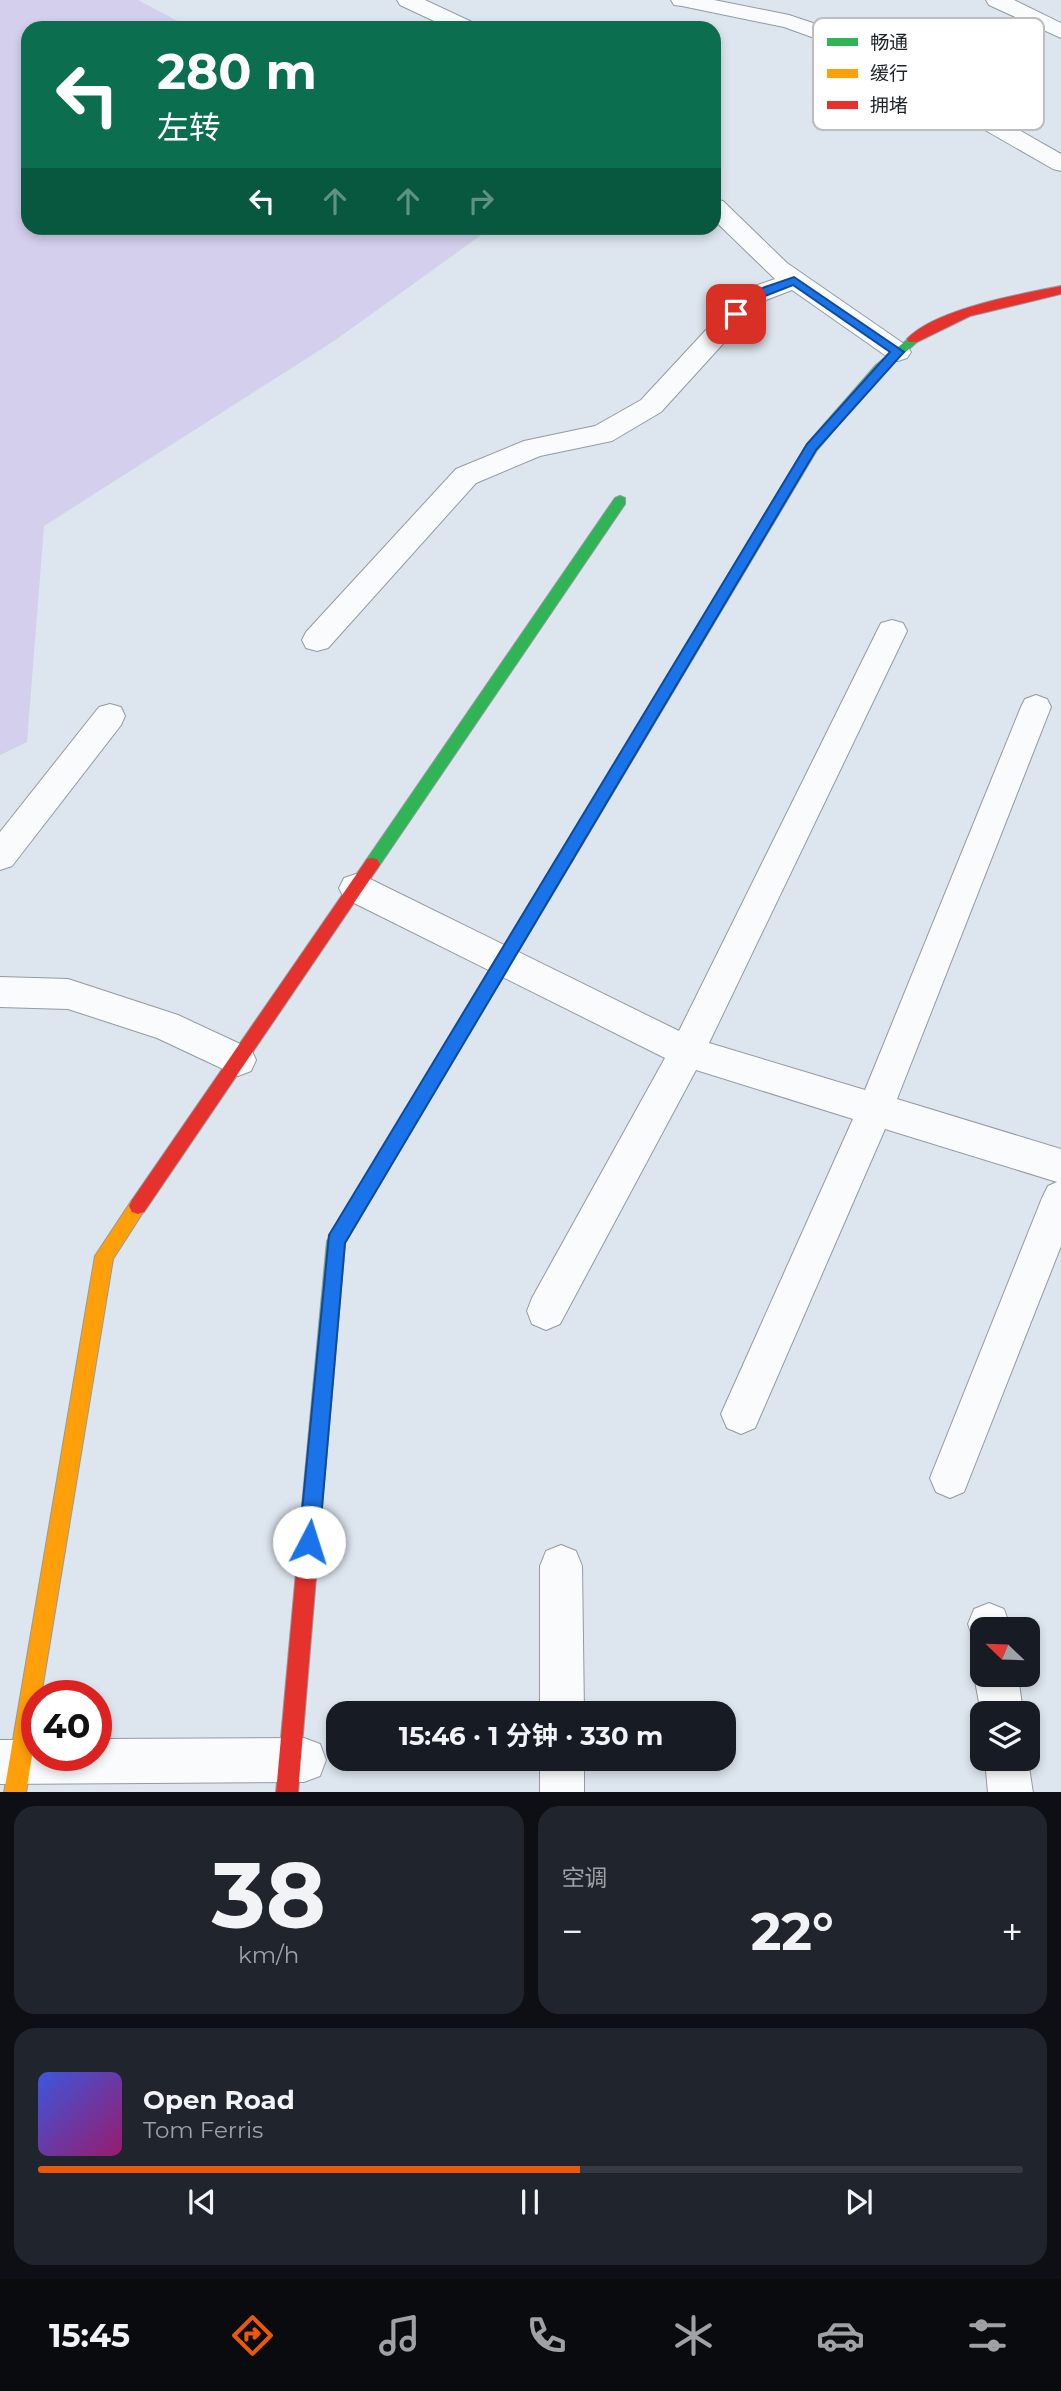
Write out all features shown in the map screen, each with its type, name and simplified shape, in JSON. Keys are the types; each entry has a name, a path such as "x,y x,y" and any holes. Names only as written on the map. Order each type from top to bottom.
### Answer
{"street":[{"path":"408,0 452,21"},
{"path":"682,0 789,22 813,30"},
{"path":"997,0 1034,18"},
{"path":"1044,23 1061,31"},
{"path":"1002,130 1061,164"},
{"path":"721,213 778,269 898,352"},
{"path":"317,640 467,475 534,448 602,434 651,407 752,296 794,280"},
{"path":"620,501 104,1256 11,1772 294,1771 336,1241 812,447 898,352 922,332 999,303 1061,290"},
{"path":"546,1311 687,1052 892,631"},
{"path":"741,1414 875,1110 1037,706"},
{"path":"0,856 110,716"},
{"path":"356,888 687,1052 1061,1166"},
{"path":"0,992 68,994 166,1026 238,1060"},
{"path":"950,1478 1061,1198"},
{"path":"561,1566 562,1701"},
{"path":"562,1771 562,1792"},
{"path":"1008,1771 1011,1792"}],"shaded area":[{"path":"0,0 138,0 178,21 21,21 21,235 481,235 334,341 44,526 27,742 0,755"}],"traffic: fast":[{"path":"566,858 812,447 880,368 913,339"},
{"path":"372,864 620,501"},
{"path":"312,1506 336,1241 427,1089"}],"traffic: slow":[{"path":"427,1089 566,858"},
{"path":"15,1792 104,1256 138,1206"}],"traffic: jam":[{"path":"913,339 966,313 1061,290"},
{"path":"138,1206 372,864"},
{"path":"287,1792 312,1506"}],"route":[{"path":"309,1542 336,1241 812,447 898,352 794,280 752,296 736,314"}]}
